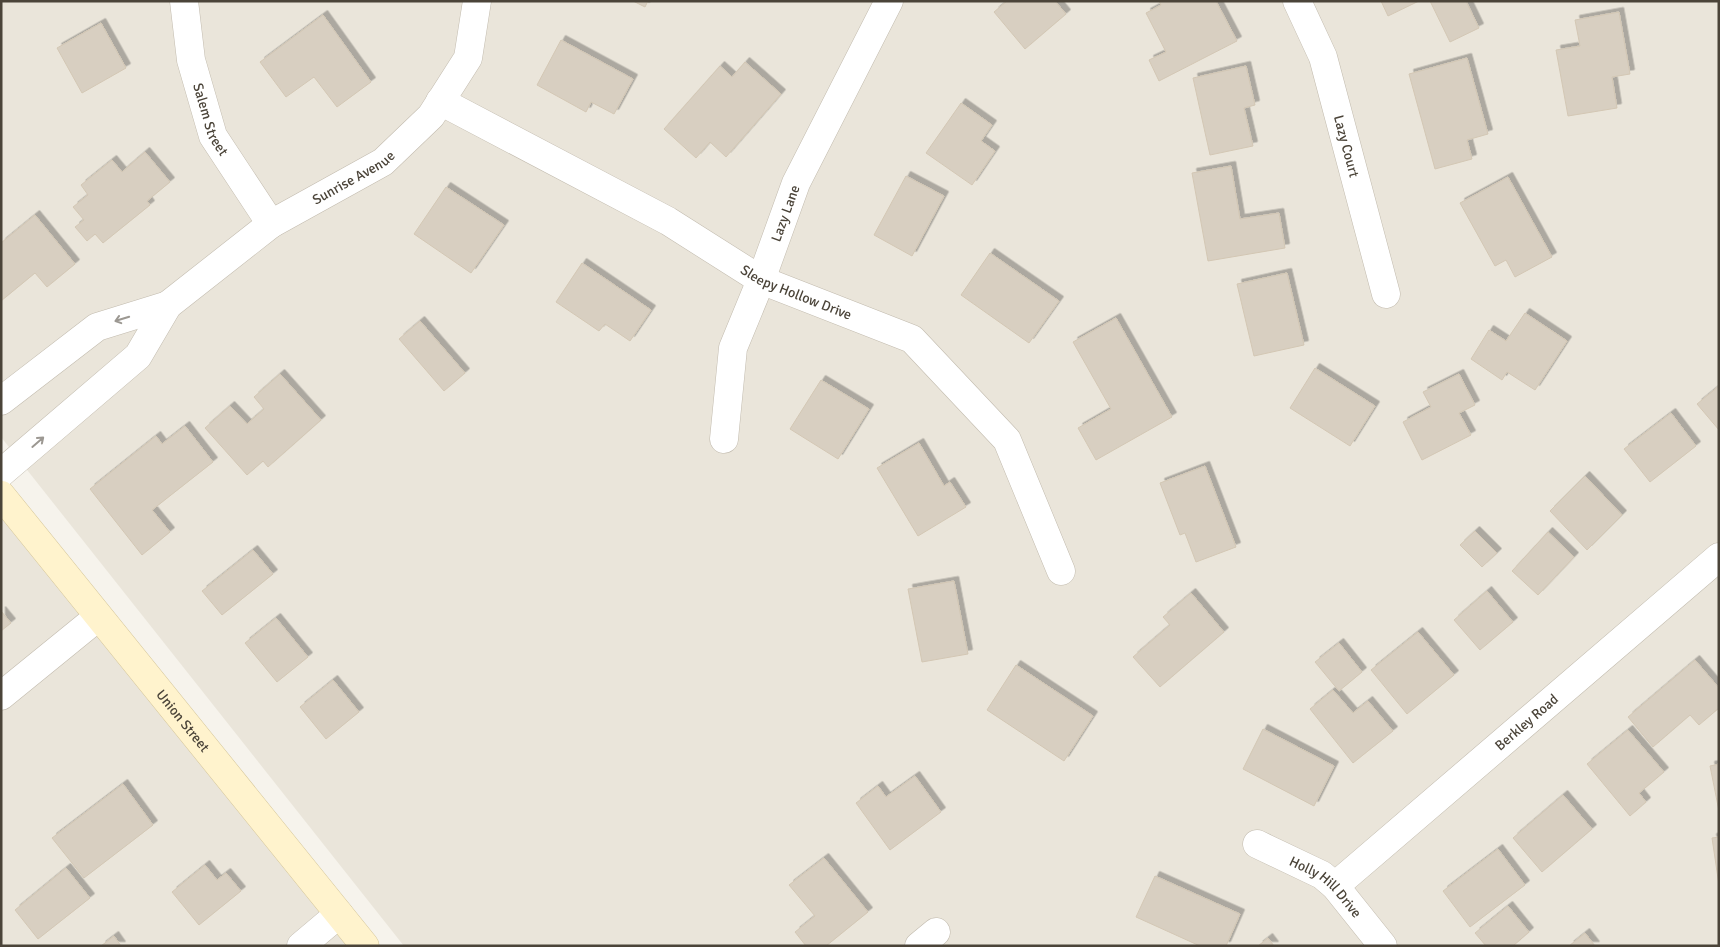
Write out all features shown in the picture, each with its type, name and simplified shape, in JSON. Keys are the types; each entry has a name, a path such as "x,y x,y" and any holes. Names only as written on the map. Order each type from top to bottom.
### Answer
{"main road":[{"name":"Union Street","path":"1,495 364,946"}],"street":[{"name":"Salem Street","path":"184,1 191,60 213,136 271,224"},
{"name":"Sunrise Avenue","path":"1,473 138,356 168,305 271,224 383,162 431,116 468,58 478,1"},
{"name":"Lazy Lane","path":"724,439 733,348 761,280 796,183 889,1"},
{"name":"Lazy Court","path":"1296,1 1323,57 1386,294"},
{"name":"Sleepy Hollow Drive","path":"440,101 668,220 761,280 912,339 1007,440 1060,571"},
{"name":"Sunrise Avenue","path":"1,401 97,326 168,305"},
{"name":"Berkley Road","path":"1335,886 1717,564"},
{"path":"1,696 98,616"},
{"name":"Holly Hill Drive","path":"1257,844 1322,875 1335,886 1383,946"},
{"path":"301,946 339,914"}],"shaded area":[{"path":"1,1 1719,1 1719,946 404,946 1,437"},
{"path":"1,495 365,946 1,946"}],"building":[{"path":"633,1 648,1 645,7"},
{"path":"1007,1 1055,1 1066,14 1025,49 994,12"},
{"path":"1159,1 1216,1 1237,41 1159,81 1149,60 1166,52 1146,13 1161,5"},
{"path":"1381,1 1419,1 1388,16"},
{"path":"1430,1 1466,1 1479,28 1450,42"},
{"path":"1619,12 1630,74 1612,77 1617,108 1568,116 1556,50 1580,46 1575,20"},
{"path":"323,15 371,82 337,107 314,77 286,97 260,62"},
{"path":"101,23 126,68 82,93 57,48"},
{"path":"561,40 633,79 614,114 591,102 586,112 537,85"},
{"path":"1467,58 1488,134 1467,140 1472,159 1435,169 1409,74"},
{"path":"745,62 781,94 726,157 710,142 696,158 664,129 720,66 732,77"},
{"path":"1246,66 1255,105 1244,108 1253,146 1210,155 1193,78"},
{"path":"961,103 992,125 981,141 995,151 972,185 926,153"},
{"path":"145,152 170,182 147,201 150,205 103,243 95,234 87,241 75,227 84,220 73,207 88,195 81,185 112,160 122,172"},
{"path":"1231,166 1240,219 1279,213 1285,248 1208,261 1192,173"},
{"path":"906,176 944,196 912,256 874,235"},
{"path":"1508,177 1552,257 1515,277 1506,260 1495,266 1460,203"},
{"path":"446,187 504,225 471,273 414,234"},
{"path":"35,215 75,264 47,287 35,273 1,301 1,243"},
{"path":"990,253 1059,301 1029,343 961,295"},
{"path":"582,263 651,310 630,341 605,324 599,331 556,302"},
{"path":"1287,273 1304,345 1254,356 1237,284"},
{"path":"1525,313 1567,341 1535,390 1507,372 1502,380 1471,359 1489,330 1506,341"},
{"path":"1116,318 1172,417 1096,460 1078,428 1111,409 1073,342"},
{"path":"420,321 465,373 444,391 399,339"},
{"path":"1315,368 1375,406 1350,446 1290,408"},
{"path":"280,374 321,420 268,467 263,461 247,475 205,428 230,406 247,424 264,409 254,397"},
{"path":"1459,374 1475,405 1459,413 1471,435 1422,460 1403,422 1431,407 1423,392"},
{"path":"821,380 869,409 838,459 790,429"},
{"path":"1719,386 1719,430 1697,404"},
{"path":"1671,413 1696,446 1650,482 1624,449"},
{"path":"185,426 213,462 152,510 170,532 142,555 90,489 156,436 162,444"},
{"path":"919,443 944,486 950,482 966,507 918,536 877,468"},
{"path":"1205,466 1236,547 1196,562 1185,533 1180,535 1160,483"},
{"path":"1585,476 1622,515 1587,550 1550,511"},
{"path":"1475,531 1497,553 1482,567 1460,545"},
{"path":"1548,532 1574,557 1538,595 1512,571"},
{"path":"253,550 273,574 222,615 202,591"},
{"path":"954,581 968,654 922,662 908,589"},
{"path":"1487,591 1513,622 1480,650 1454,620"},
{"path":"1191,593 1224,632 1160,687 1133,657 1170,625 1163,617"},
{"path":"1,611 11,623 1,631"},
{"path":"276,618 308,657 277,682 245,643"},
{"path":"1418,632 1454,675 1407,714 1371,670"},
{"path":"1339,643 1362,672 1339,691 1315,662"},
{"path":"1695,660 1719,688 1719,708 1699,725 1690,715 1653,747 1628,717"},
{"path":"1016,665 1093,716 1064,761 987,710"},
{"path":"333,680 359,712 326,739 300,707"},
{"path":"1333,690 1353,713 1368,701 1393,731 1353,763 1310,709"},
{"path":"1263,729 1334,766 1314,806 1243,769"},
{"path":"1628,730 1664,772 1639,793 1646,802 1630,816 1587,764"},
{"path":"1719,764 1719,811 1710,766"},
{"path":"915,776 941,812 890,850 856,803 878,786 886,797"},
{"path":"123,784 153,825 84,878 52,838"},
{"path":"1563,795 1592,829 1542,872 1513,838"},
{"path":"1719,837 1719,885 1712,838"},
{"path":"1498,849 1525,885 1470,927 1443,891"},
{"path":"824,858 868,912 826,946 806,946 795,932 815,916 789,885"},
{"path":"205,865 217,880 226,873 241,891 199,925 172,892"},
{"path":"66,868 90,898 38,939 15,910"},
{"path":"1155,876 1240,914 1226,946 1200,946 1136,917"},
{"path":"1508,906 1529,932 1513,946 1486,946 1475,933"},
{"path":"1585,933 1595,946 1569,946"},
{"path":"114,936 121,946 101,946"},
{"path":"1268,938 1274,946 1258,946"}]}
